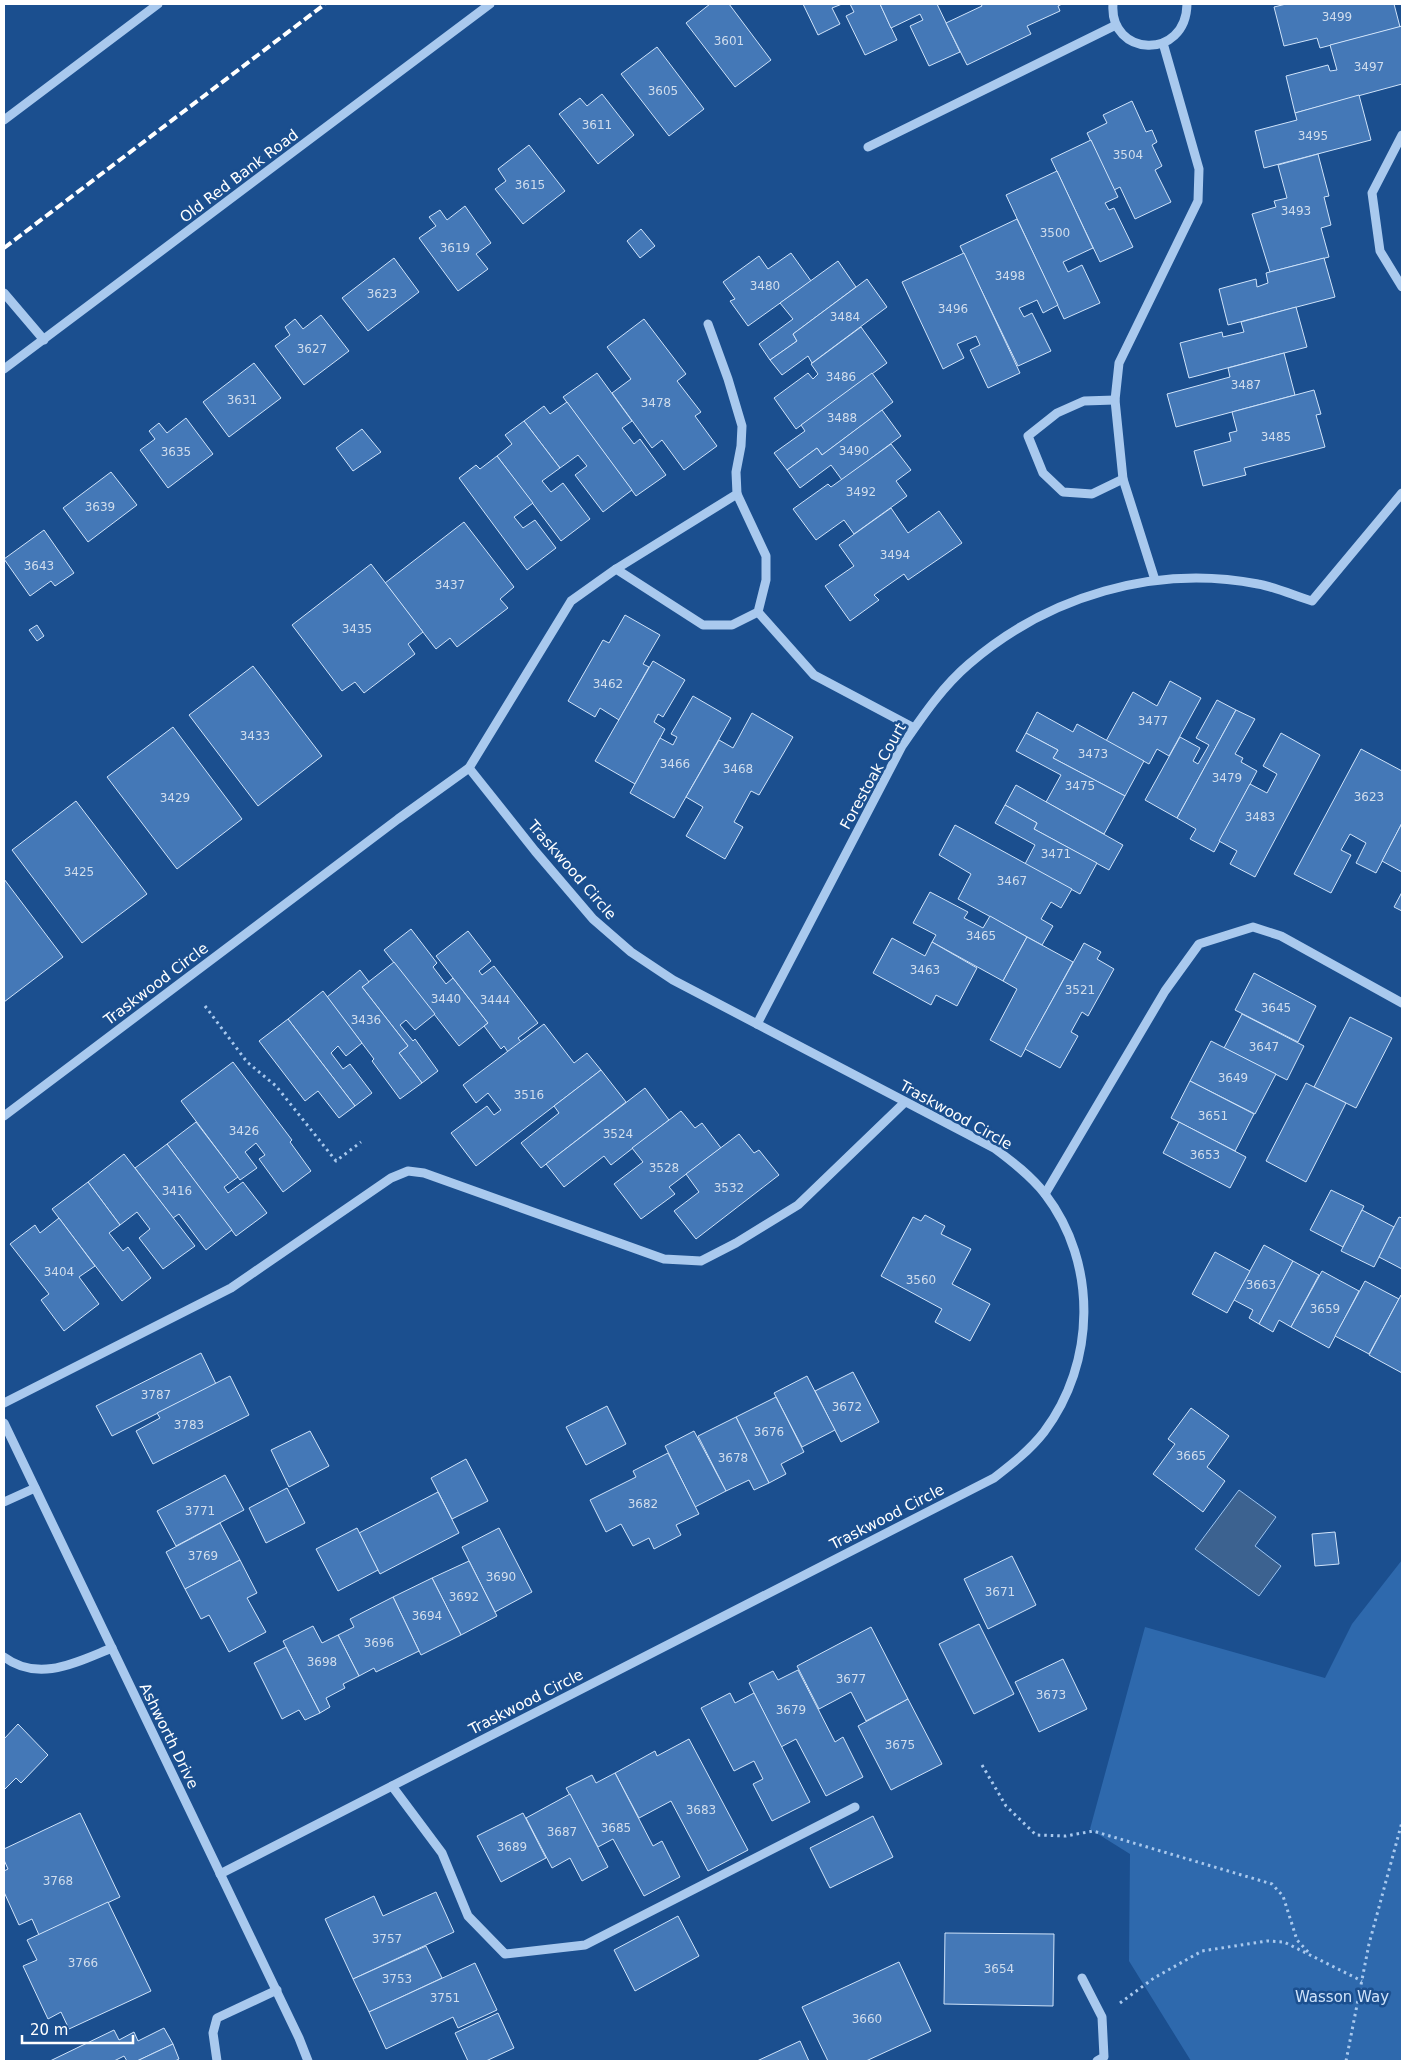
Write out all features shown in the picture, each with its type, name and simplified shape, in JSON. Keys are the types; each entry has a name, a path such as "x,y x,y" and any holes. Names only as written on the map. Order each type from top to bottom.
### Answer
{"street":[{"path":"4,120 158,4"},
{"name":"Old Red Bank Road","path":"4,369 490,4"},
{"path":"1112,4 1116,25 1122,34 1131,41 1141,45 1163,43 1174,37 1182,27 1187,14 1187,4"},
{"path":"868,147 1116,25"},
{"path":"1155,580 1123,479 1115,400 1119,363 1198,201 1199,169 1163,43"},
{"path":"1402,135 1372,193 1380,251 1402,287"},
{"path":"4,293 44,340"},
{"path":"616,569 703,625 732,625 758,612 766,580 766,556 737,494 736,472 741,446 742,426 728,379 708,324"},
{"path":"1115,400 1084,401 1057,413 1028,436 1043,473 1062,492 1092,494 1123,479"},
{"name":"Forestoak Court","path":"757,1024 896,756 932,703 968,665 1009,633 1055,608 1104,590 1155,580 1208,578 1259,584 1312,601 1402,492"},
{"path":"470,768 571,602 616,569 737,494"},
{"path":"758,612 814,675 914,728"},
{"name":"Traskwood Circle","path":"4,1116 368,842 470,768 535,851 593,919 631,952 672,980 994,1148 1022,1169 1045,1194 1063,1223 1076,1255 1085,1305 1083,1339 1076,1372 1062,1404 1044,1432 1021,1457 994,1478 220,1874"},
{"path":"1045,1194 1165,991 1199,944 1253,927 1281,936 1402,1003"},
{"path":"4,1402 231,1288 391,1178 408,1171 424,1172 664,1259 701,1261 736,1243 798,1205 905,1102"},
{"name":"Ashworth Drive","path":"4,1423 276,1990 308,2061"},
{"path":"4,1502 35,1488"},
{"path":"4,1657 23,1667 51,1670 112,1648"},
{"path":"392,1786 442,1853 468,1916 506,1954 584,1945 855,1807"},
{"path":"1082,1978 1102,2017 1104,2057 1097,2061"},
{"path":"217,2061 213,2033 218,2018 276,1990"}],"path":[{"path":"205,1006 247,1062 276,1086 336,1161 361,1142"},
{"path":"982,1766 1006,1806 1036,1835 1066,1836 1093,1831 1258,1878 1272,1884 1283,1896 1297,1940 1309,1954"},
{"path":"1346,2061 1369,1944 1402,1822"},
{"path":"1102,2017 1154,1978 1202,1951 1266,1941 1284,1942 1362,1981"}],"green space":[{"name":"Wasson Way","path":"1402,1560 1402,2061 1191,2061 1129,1961 1130,1854 1090,1829 1145,1627 1325,1678 1352,1624"}],"shaded area":[{"path":"1239,1490 1276,1517 1255,1546 1281,1566 1259,1596 1195,1549"}],"building":[{"path":"710,4 729,4 771,60 735,87 686,23"},
{"path":"803,4 842,4 832,8 840,24 818,35"},
{"path":"850,4 880,4 897,40 865,55 846,16 854,12"},
{"path":"880,4 937,4 960,52 929,66 910,26 923,20 920,14 891,28"},
{"path":"981,4 1062,4 1058,6 1060,11 1027,26 1031,34 967,65 946,23 982,6"},
{"path":"1286,4 1394,4 1400,27 1320,48 1317,38 1284,46 1274,7"},
{"path":"1402,26 1402,84 1295,113 1286,76 1328,65 1330,71 1337,70 1330,45"},
{"path":"657,47 704,109 669,136 621,74"},
{"path":"602,94 634,135 598,164 559,114 580,98 587,106"},
{"path":"1359,95 1371,140 1264,168 1255,131 1297,120 1295,113"},
{"path":"1132,101 1146,132 1152,130 1157,142 1152,145 1162,166 1155,170 1171,202 1135,219 1120,187 1114,190 1087,133 1107,123 1103,115"},
{"path":"1091,140 1118,197 1105,203 1109,210 1114,208 1133,247 1100,262 1051,159"},
{"path":"529,145 565,191 523,224 495,189 506,181 498,169"},
{"path":"1318,154 1329,196 1324,197 1331,225 1321,228 1329,257 1270,272 1252,214 1276,207 1274,201 1287,198 1278,165"},
{"path":"1057,171 1093,248 1063,262 1068,272 1082,265 1100,303 1064,319 1006,195"},
{"path":"465,206 491,243 476,254 488,269 458,291 419,238 436,226 429,217 440,210 447,220"},
{"path":"1017,219 1058,305 1043,313 1037,300 1019,308 1024,317 1032,313 1051,351 1018,366 960,246"},
{"path":"641,229 655,246 640,258 627,241"},
{"path":"791,253 811,281 748,326 730,301 735,299 723,282 759,256 768,269"},
{"path":"964,253 1020,373 988,388 970,350 980,345 976,336 957,344 964,358 943,369 902,282"},
{"path":"394,258 419,292 368,331 342,298"},
{"path":"1324,258 1335,297 1228,325 1219,289 1256,279 1257,287 1268,283 1266,273"},
{"path":"838,261 856,287 793,334 797,341 770,360 759,344 793,319 780,303"},
{"path":"867,279 887,307 812,363 808,356 782,375 770,360 797,341 793,334"},
{"path":"1296,307 1307,347 1189,378 1180,343 1222,332 1223,337 1244,332 1241,322"},
{"path":"321,315 349,351 304,385 275,346 290,335 285,327 295,319 303,329"},
{"path":"644,319 686,374 677,381 701,412 695,416 717,446 684,470 662,440 652,448 612,393 631,379 607,347"},
{"path":"861,327 887,363 796,429 774,398 808,373 813,379 818,374 811,364"},
{"path":"1284,353 1295,395 1176,427 1167,394 1230,377 1228,368"},
{"path":"254,363 281,398 229,437 203,402"},
{"path":"597,373 632,421 622,428 634,444 640,439 666,475 636,496 563,397"},
{"path":"872,373 893,402 822,455 817,448 787,470 774,453 805,431 801,425"},
{"path":"1314,390 1321,414 1316,415 1325,447 1244,468 1246,475 1203,486 1194,451 1231,441 1229,433 1237,431 1232,412"},
{"path":"567,402 632,490 603,512 575,475 587,466 578,455 560,468 524,421 544,406 550,414"},
{"path":"882,410 901,436 842,480 831,465 800,488 787,470 817,448 822,455"},
{"path":"186,418 213,454 168,488 140,450 155,439 149,431 159,423 167,433"},
{"path":"524,421 560,468 542,481 551,492 563,483 590,519 561,541 497,456 512,444 505,435"},
{"path":"362,429 381,452 353,471 336,448"},
{"path":"891,444 911,470 896,481 907,496 854,534 844,520 816,540 793,509 828,484 831,487"},
{"path":"497,456 533,503 514,517 523,528 535,520 556,548 527,570 459,478 476,465 480,469"},
{"path":"111,472 137,505 88,542 63,508"},
{"path":"891,508 908,533 939,511 962,543 908,580 904,574 874,595 879,600 850,621 825,586 854,566 839,545"},
{"path":"464,522 514,587 500,599 508,608 457,647 450,638 436,649 385,583"},
{"path":"44,530 74,573 55,586 51,581 30,596 4,559"},
{"path":"371,564 423,632 408,644 415,654 364,693 355,682 342,691 292,625"},
{"path":"625,615 660,635 643,664 649,667 619,720 600,708 595,717 568,701 603,640 609,643"},
{"path":"37,625 44,636 37,641 29,630"},
{"path":"653,661 685,680 663,717 658,714 654,722 665,729 635,784 595,761"},
{"path":"253,666 322,756 258,806 189,715"},
{"path":"1170,681 1201,698 1169,756 1157,749 1149,764 1106,741 1133,692 1157,706"},
{"path":"693,696 731,718 674,818 630,793 660,738 673,745 677,737 671,734"},
{"path":"1217,700 1236,710 1177,818 1145,800 1180,737 1200,748 1193,761 1198,764 1209,745 1196,738"},
{"path":"1236,710 1255,719 1235,754 1243,758 1241,762 1257,771 1214,852 1190,839 1196,829 1177,818"},
{"path":"1037,712 1073,732 1077,724 1144,761 1125,796 1053,758 1058,750 1026,733"},
{"path":"752,713 793,737 759,795 751,791 734,822 743,827 725,859 686,836 703,807 686,797 719,740 733,748"},
{"path":"173,727 242,819 177,869 107,777"},
{"path":"1026,733 1058,750 1053,758 1125,796 1104,834 1046,802 1061,775 1016,751"},
{"path":"1281,733 1320,755 1255,877 1230,864 1237,851 1219,841 1250,784 1267,793 1277,774 1263,766"},
{"path":"1361,749 1402,771 1402,823 1376,873 1356,863 1366,843 1350,834 1341,850 1351,855 1331,893 1294,874"},
{"path":"1016,785 1123,845 1109,870 1034,829 1037,823 1005,805"},
{"path":"76,801 147,894 82,943 12,850"},
{"path":"1005,805 1037,823 1034,829 1097,863 1080,894 1025,864 1035,845 995,823"},
{"path":"1402,823 1402,872 1382,861"},
{"path":"955,825 1072,889 1061,908 1051,902 1041,919 1053,926 1042,945 958,899 971,874 939,855"},
{"path":"4,879 63,957 4,1002"},
{"path":"930,892 968,912 964,918 983,928 990,916 1027,937 1003,981 932,942 936,935 913,923"},
{"path":"1402,892 1402,911 1394,907"},
{"path":"411,929 437,963 433,967 446,984 453,978 488,1023 459,1046 384,950"},
{"path":"468,931 491,961 479,971 482,975 494,966 538,1023 518,1038 521,1042 508,1052 504,1046 501,1049 484,1026 488,1023 436,956"},
{"path":"1027,937 1073,962 1021,1057 990,1040 1017,989 1003,981"},
{"path":"892,938 925,956 932,942 977,968 957,1006 936,995 931,1005 873,973"},
{"path":"1084,943 1101,952 1097,959 1114,969 1088,1016 1082,1012 1071,1032 1078,1036 1060,1068 1025,1049"},
{"path":"394,962 435,1014 415,1030 406,1020 400,1025 413,1041 415,1039 438,1071 422,1083 399,1053 408,1046 362,987"},
{"path":"360,970 369,982 362,987 408,1046 399,1053 422,1083 400,1099 372,1061 374,1059 327,997"},
{"path":"1254,973 1316,1006 1298,1042 1235,1010"},
{"path":"323,991 362,1043 346,1056 338,1046 331,1053 343,1069 350,1064 372,1093 355,1106 288,1019"},
{"path":"1242,1014 1304,1046 1287,1080 1224,1048"},
{"path":"1350,1017 1392,1038 1356,1108 1314,1087"},
{"path":"288,1019 355,1106 339,1118 318,1091 305,1101 259,1041"},
{"path":"544,1024 574,1063 587,1053 601,1070 476,1166 451,1133 487,1106 494,1115 501,1110 488,1093 476,1103 463,1085"},
{"path":"1211,1041 1276,1074 1255,1114 1190,1081"},
{"path":"233,1062 292,1140 290,1142 311,1171 283,1192 259,1159 265,1155 256,1143 245,1152 257,1168 240,1180 181,1101"},
{"path":"601,1070 626,1102 541,1168 521,1143 559,1113 554,1106"},
{"path":"1190,1081 1254,1114 1235,1151 1171,1118"},
{"path":"1306,1083 1346,1103 1306,1182 1266,1161"},
{"path":"645,1088 669,1120 611,1165 604,1156 564,1187 546,1164"},
{"path":"681,1111 695,1128 702,1123 721,1148 669,1187 675,1194 641,1219 614,1184 643,1162 632,1148"},
{"path":"196,1122 238,1177 224,1187 228,1193 243,1182 267,1213 236,1236 167,1144"},
{"path":"1179,1122 1246,1157 1230,1188 1163,1153"},
{"path":"739,1134 754,1153 759,1150 779,1175 696,1239 674,1211 699,1192 686,1174"},
{"path":"167,1144 232,1230 206,1250 179,1214 173,1218 135,1168"},
{"path":"124,1154 195,1246 163,1269 139,1238 150,1229 137,1212 120,1225 88,1182"},
{"path":"88,1182 120,1225 109,1233 123,1251 128,1247 151,1278 122,1301 52,1209"},
{"path":"1331,1190 1364,1206 1343,1247 1310,1230"},
{"path":"1362,1210 1394,1227 1374,1267 1341,1251"},
{"path":"925,1215 945,1226 941,1234 971,1249 952,1284 990,1304 970,1341 935,1322 942,1309 881,1276 913,1217 921,1221"},
{"path":"1399,1217 1402,1218 1402,1269 1379,1257"},
{"path":"59,1218 95,1266 79,1277 99,1304 64,1331 41,1300 49,1294 10,1244 35,1225 40,1233"},
{"path":"1264,1245 1293,1261 1259,1324 1249,1318 1253,1310 1234,1300"},
{"path":"1215,1252 1250,1271 1227,1313 1192,1294"},
{"path":"1293,1261 1319,1275 1291,1327 1279,1320 1273,1332 1259,1324"},
{"path":"1322,1271 1359,1291 1329,1348 1291,1327"},
{"path":"1365,1281 1399,1299 1369,1354 1335,1336"},
{"path":"1402,1296 1402,1373 1369,1355"},
{"path":"201,1353 216,1384 112,1436 96,1406"},
{"path":"853,1372 879,1422 841,1442 815,1391"},
{"path":"230,1376 249,1415 153,1464 136,1431 160,1418 157,1413"},
{"path":"807,1376 835,1430 802,1447 774,1393"},
{"path":"776,1397 804,1452 781,1464 786,1474 769,1483 736,1417"},
{"path":"607,1406 626,1444 586,1465 566,1427"},
{"path":"1191,1408 1229,1436 1207,1467 1225,1481 1203,1512 1153,1474 1175,1444 1168,1439"},
{"path":"736,1417 769,1483 754,1490 749,1480 726,1491 698,1436"},
{"path":"310,1431 329,1466 289,1487 271,1450"},
{"path":"694,1431 726,1491 695,1507 665,1446"},
{"path":"668,1453 699,1514 676,1525 681,1535 654,1549 649,1538 633,1546 621,1524 606,1532 590,1500 636,1477 633,1471"},
{"path":"466,1459 488,1501 452,1519 431,1478"},
{"path":"225,1475 244,1510 176,1546 157,1511"},
{"path":"287,1488 305,1523 266,1543 249,1508"},
{"path":"438,1492 459,1533 380,1574 359,1533"},
{"path":"220,1523 240,1560 185,1589 166,1552"},
{"path":"357,1528 378,1570 338,1591 316,1549"},
{"path":"499,1528 532,1592 495,1612 462,1547"},
{"path":"1335,1532 1339,1564 1315,1566 1312,1534"},
{"path":"1012,1556 1036,1605 988,1629 964,1579"},
{"path":"240,1560 257,1593 247,1598 266,1632 229,1652 209,1615 201,1619 185,1589"},
{"path":"469,1561 497,1616 461,1635 432,1578"},
{"path":"432,1578 461,1635 421,1655 393,1597"},
{"path":"393,1597 419,1651 376,1672 374,1668 359,1676 338,1635 354,1627 350,1619"},
{"path":"979,1624 1014,1694 974,1714 939,1644"},
{"path":"313,1626 322,1643 338,1635 359,1676 343,1684 345,1688 326,1698 330,1707 320,1713 283,1641"},
{"path":"871,1627 908,1699 866,1721 851,1692 819,1709 797,1666"},
{"path":"286,1647 320,1713 305,1720 299,1710 282,1719 254,1663"},
{"path":"1063,1659 1087,1709 1039,1732 1015,1682"},
{"path":"798,1670 835,1742 843,1737 863,1777 826,1796 796,1739 781,1747 749,1683 773,1671 778,1680"},
{"path":"730,1693 735,1703 754,1693 810,1802 772,1821 753,1784 763,1779 754,1761 734,1771 701,1708"},
{"path":"908,1699 942,1764 891,1790 858,1726"},
{"path":"18,1724 48,1755 21,1783 16,1778 4,1790 4,1739"},
{"path":"689,1739 748,1850 708,1871 671,1801 639,1818 615,1773 655,1751 657,1756"},
{"path":"615,1773 653,1846 662,1841 680,1877 644,1896 613,1839 598,1847 566,1788 592,1775 596,1783"},
{"path":"570,1794 608,1867 582,1881 570,1858 552,1868 526,1818"},
{"path":"80,1813 120,1897 39,1935 32,1919 19,1925 4,1892 4,1871 8,1869 4,1860 4,1849"},
{"path":"523,1813 546,1858 501,1882 477,1836"},
{"path":"873,1816 893,1857 830,1888 810,1848"},
{"path":"436,1892 454,1932 353,1979 325,1919 374,1896 383,1916"},
{"path":"108,1902 151,1991 69,2029 61,2012 48,2019 23,1966 37,1960 27,1940"},
{"path":"678,1916 699,1956 635,1991 614,1950"},
{"path":"945,1933 1054,1934 1053,2006 944,2004"},
{"path":"426,1946 442,1978 369,2012 353,1979"},
{"path":"899,1962 931,2031 866,2061 828,2061 802,2007"},
{"path":"475,1963 497,2010 458,2028 453,2017 386,2049 369,2012"},
{"path":"498,2013 514,2048 486,2061 468,2061 455,2033"},
{"path":"164,2028 173,2044 137,2061 127,2061 124,2056 114,2061 50,2061 114,2030 119,2040 134,2032 138,2041"},
{"path":"800,2041 809,2061 757,2061"},
{"path":"173,2044 179,2059 175,2061 137,2061"}],"railway":[{"path":"4,248 325,4"}]}
